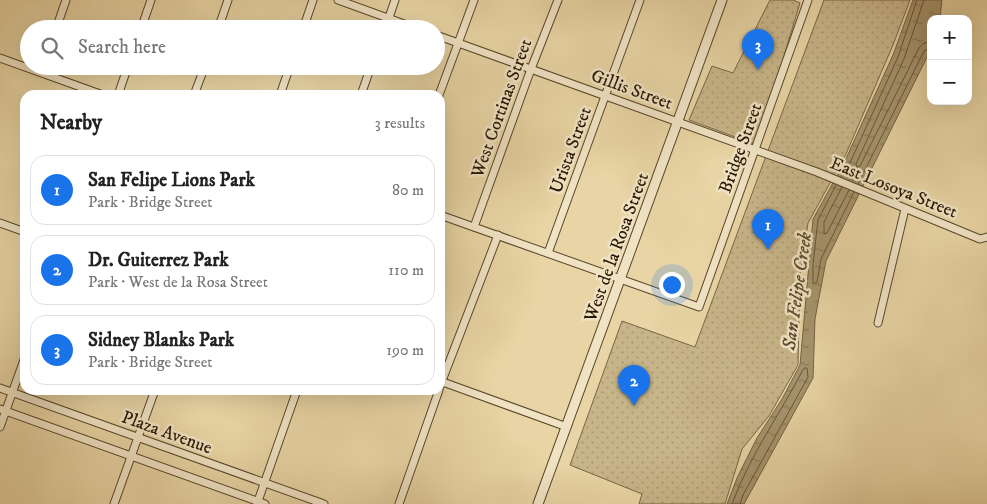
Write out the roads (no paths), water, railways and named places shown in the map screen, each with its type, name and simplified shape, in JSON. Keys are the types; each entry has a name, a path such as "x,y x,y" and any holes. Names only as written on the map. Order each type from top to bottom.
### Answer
{"street":[{"path":"59,20 66,0"},
{"path":"144,20 151,0"},
{"path":"221,20 228,0"},
{"path":"306,20 313,0"},
{"path":"338,0 394,20"},
{"path":"389,18 395,0"},
{"path":"441,90 474,0"},
{"name":"West Cortinas Street","path":"474,227 558,0"},
{"name":"Urista Street","path":"548,253 640,0"},
{"name":"West de la Rosa Street","path":"538,504 680,122 722,0"},
{"name":"Bridge Street","path":"621,279 699,307 808,0"},
{"name":"Gillis Street","path":"445,38 817,172"},
{"path":"0,58 20,63"},
{"path":"55,75 91,90"},
{"path":"120,90 125,75"},
{"path":"196,90 201,75"},
{"path":"282,90 287,75"},
{"path":"363,90 368,75"},
{"name":"East Losoya Street","path":"817,172 980,239 987,237"},
{"path":"878,323 905,209"},
{"path":"445,217 621,279"},
{"path":"0,223 20,230"},
{"path":"445,373 498,235"},
{"path":"0,428 3,410 20,370"},
{"path":"445,384 567,427"},
{"name":"Plaza Avenue","path":"0,388 20,395"},
{"name":"Plaza Avenue","path":"20,395 324,504"},
{"path":"114,504 154,395"},
{"path":"260,503 264,483 295,395"},
{"path":"399,504 437,395"},
{"name":"Plaza Avenue","path":"3,410 260,503"}],"water":[{"path":"913,0 942,0 940,15 927,15 927,57 826,261 815,319 813,378 744,504 727,504 737,478 757,438 782,399 800,365 813,219 844,163 893,55"}],"place":[{"name":"Sidney Blanks Park","path":"758,70"},
{"name":"San Felipe Lions Park","path":"768,250"},
{"name":"Dr. Guiterrez Park","path":"634,406"}],"water label":[{"name":"San Felipe Creek","path":"796,291"}]}
